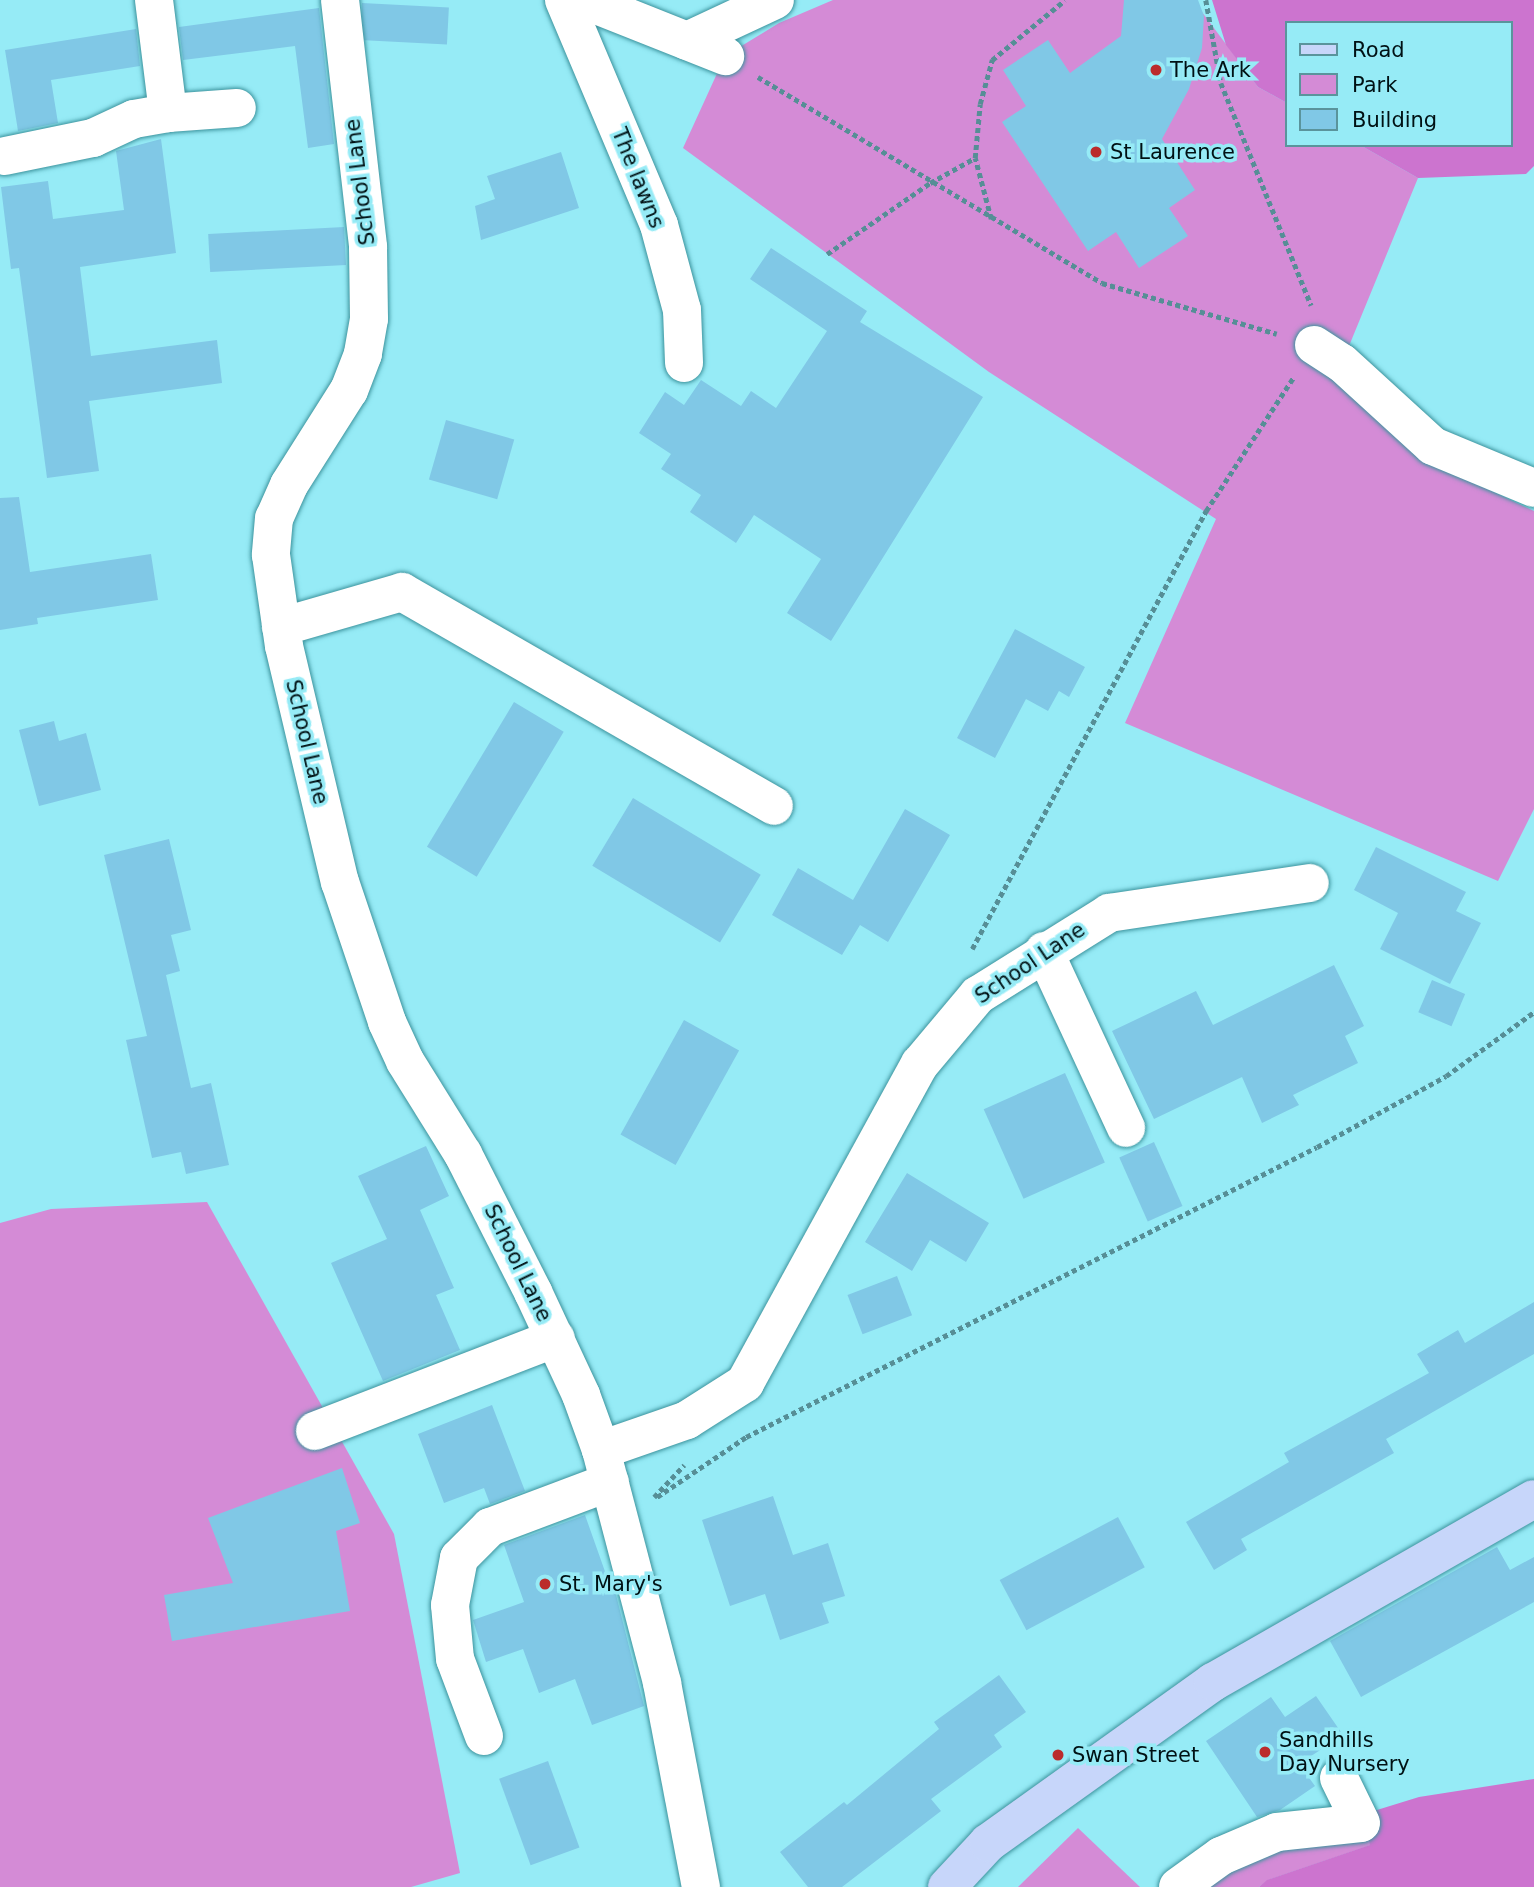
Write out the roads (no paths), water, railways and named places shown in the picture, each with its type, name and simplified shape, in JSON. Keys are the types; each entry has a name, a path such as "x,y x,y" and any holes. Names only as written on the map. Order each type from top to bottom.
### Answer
{"main road":[{"path":"947,1887 988,1843 1213,1682 1534,1499"}],"street":[{"path":"155,0 168,113"},
{"name":"School Lane","path":"340,0 368,247 369,319 363,355 349,390 289,485 274,518 271,555 281,627 340,882 387,1022 405,1061 463,1154 555,1338 605,1466 662,1683 701,1887"},
{"name":"The lawns","path":"564,0 659,225 682,310 684,363"},
{"path":"584,0 725,56"},
{"path":"687,41 775,0"},
{"path":"5,156 93,138 134,119 168,113 237,108"},
{"path":"1314,345 1342,363 1433,446 1534,488"},
{"path":"281,627 402,592 774,806"},
{"name":"School Lane","path":"605,1466 687,1420 745,1383 919,1065 978,995 1044,951 1109,913 1310,883"},
{"path":"1044,951 1126,1128"},
{"path":"314,1432 555,1338"},
{"path":"484,1736 455,1659 450,1605 459,1558 490,1527 605,1466"},
{"path":"1178,1887 1221,1856 1278,1832 1361,1823 1339,1778"}],"place":[{"name":"The Ark","path":"1156,70"},
{"name":"St Laurence","path":"1096,152"},
{"name":"St. Mary's","path":"545,1584"},
{"name":"Sandhills Day Nursery","path":"1265,1752"},
{"name":"Swan Street","path":"1058,1755"}]}
